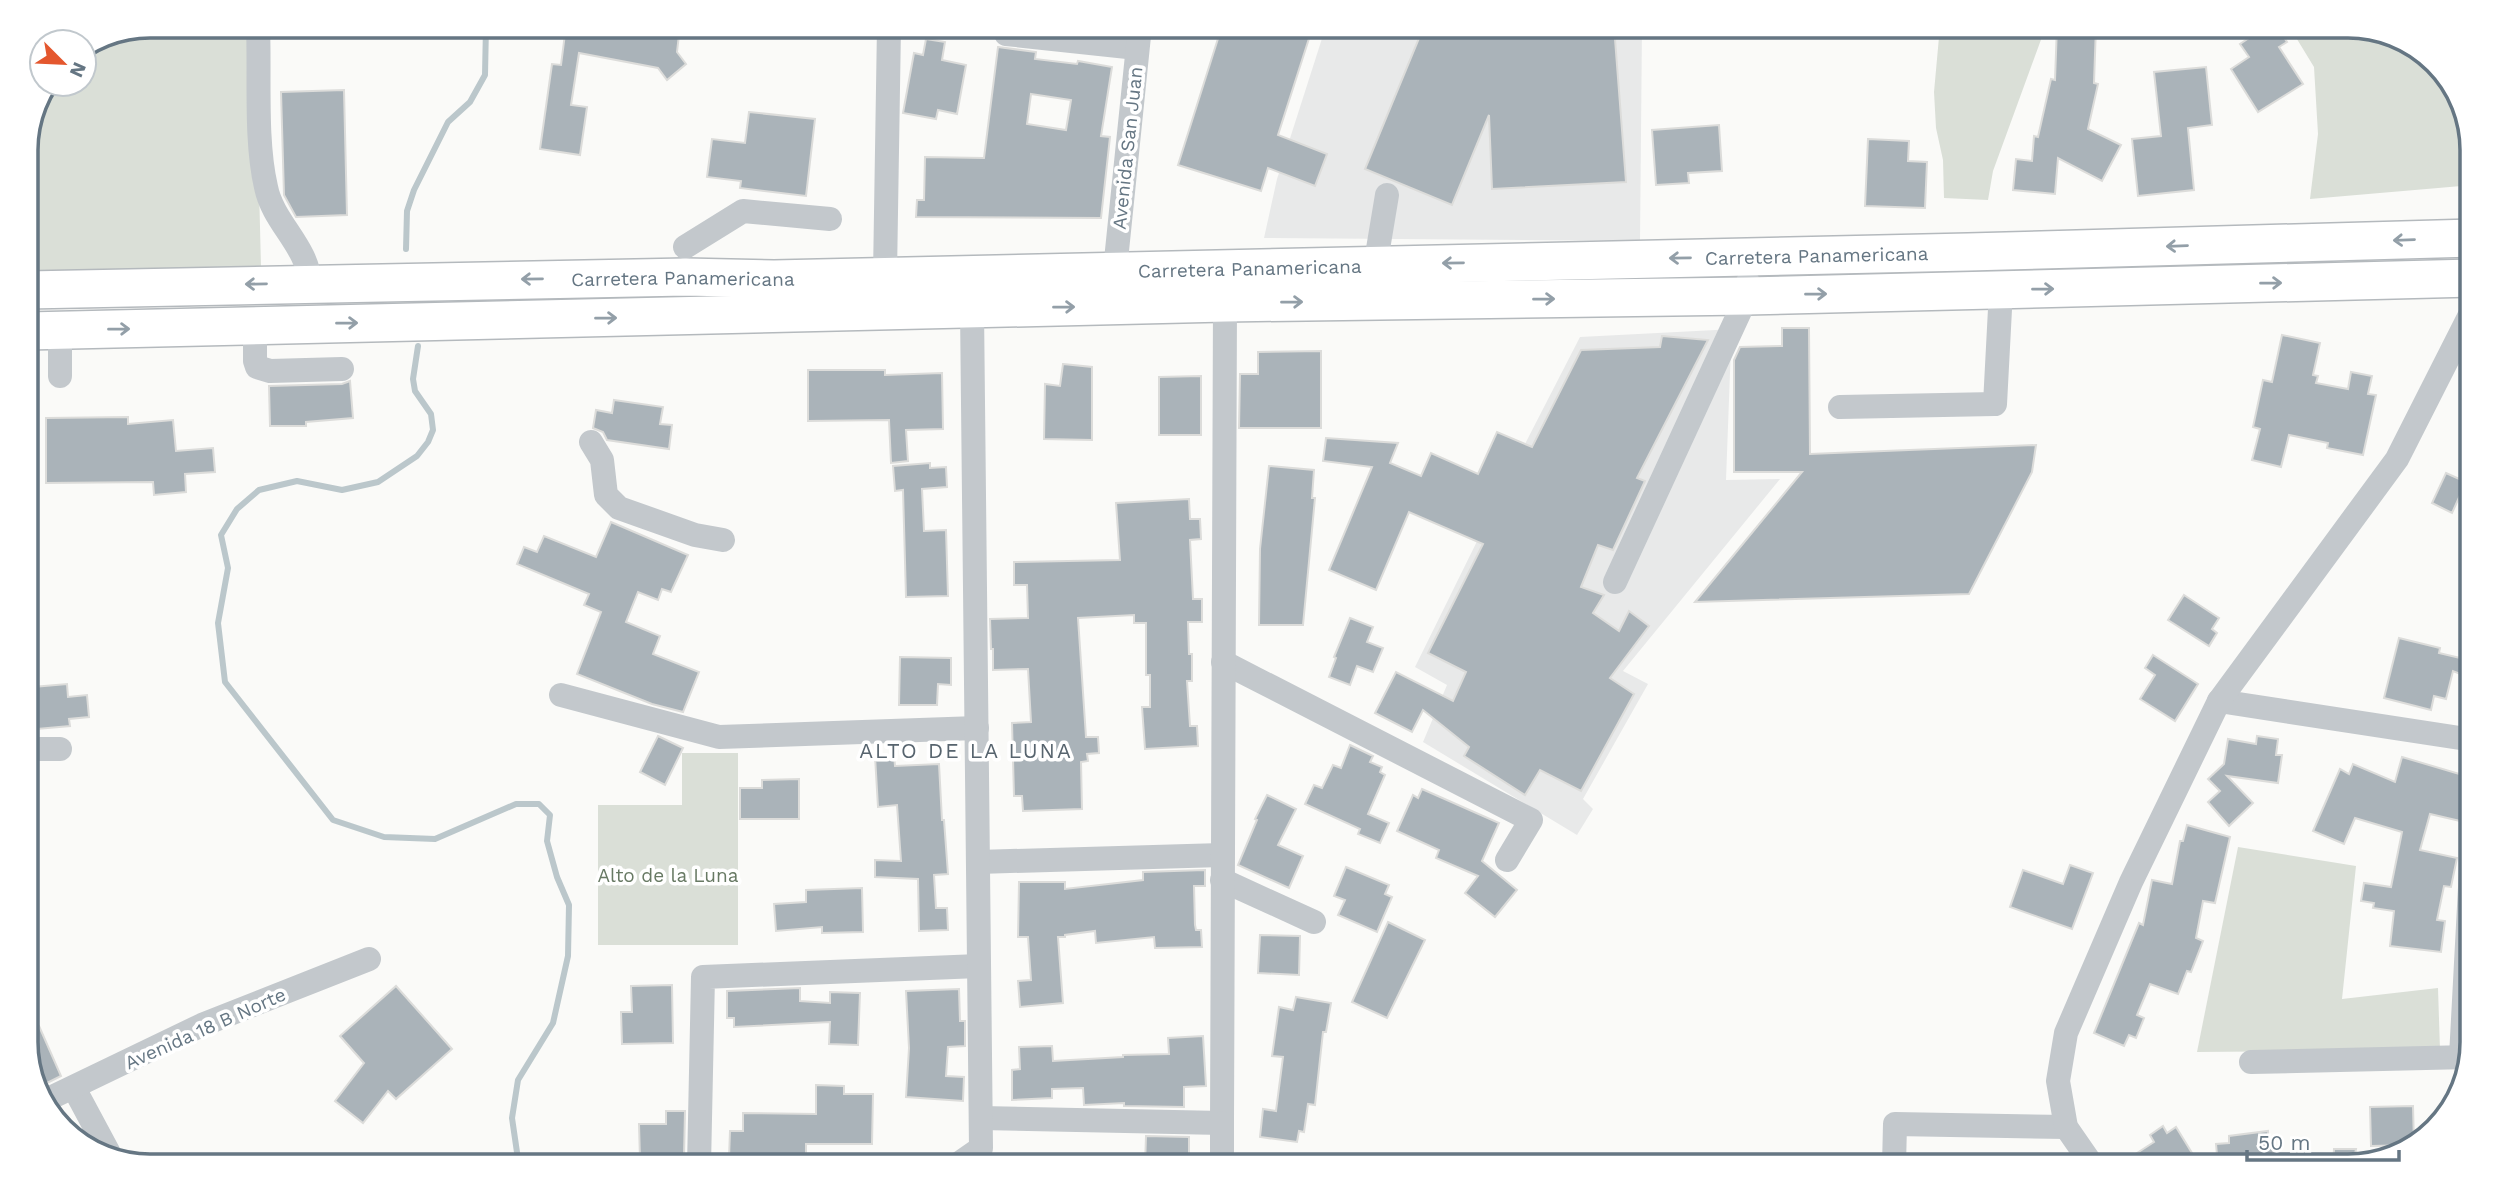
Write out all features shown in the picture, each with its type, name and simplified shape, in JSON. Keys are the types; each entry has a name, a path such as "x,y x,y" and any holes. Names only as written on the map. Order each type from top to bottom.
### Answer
{"highway":[{"name":"Carretera Panamericana","path":"39,290 686,277 774,279 2460,238"},
{"path":"774,279 836,292 942,291 952,294 972,309 986,294 998,288 1101,271"},
{"name":"Carretera Panamericana","path":"43,330 1225,303 1747,296 2460,278"}],"street":[{"path":"258,39 261,154 266,189 278,218 309,270 310,283"},
{"path":"885,275 889,39"},
{"name":"Avenida San Juan","path":"1101,271 1138,39"},
{"path":"1352,301 1370,286 1387,195"},
{"path":"685,247 743,211 830,219"},
{"path":"1615,582 1747,296 1748,257"},
{"path":"1840,407 1996,404 2001,290"},
{"path":"1223,1154 1225,303"},
{"path":"972,309 981,1118 981,1148 972,1154"},
{"path":"255,326 257,367 270,370 342,369"},
{"path":"43,330 60,376"},
{"path":"2085,1154 2066,1127 2058,1081 2066,1033 2131,882 2219,701 2397,459 2460,335"},
{"path":"591,442 602,460 606,495 619,508 695,535 723,540"},
{"path":"1223,662 1531,820 1507,860"},
{"path":"561,695 719,737 977,729"},
{"path":"2219,701 2460,738"},
{"path":"39,749 60,749"},
{"path":"978,862 1222,855"},
{"path":"1222,880 1314,922"},
{"name":"Avenida 18 B Norte","path":"53,1097 202,1026 369,959"},
{"path":"699,1154 704,977 979,966"},
{"path":"2251,1062 2460,1057"},
{"path":"75,1088 104,1143"},
{"path":"981,1118 1222,1123"},
{"path":"1894,1154 1895,1124 2066,1127"}],"shaded area":[{"path":"1322,39 1642,39 1640,241 1264,238 1277,179"},
{"path":"1735,329 1731,346 1726,480 1780,479 1623,671 1648,684 1583,799 1593,809 1577,835 1423,742 1447,685 1415,667 1580,337"}],"green space":[{"path":"150,39 255,39 261,267 39,275 39,143 42,121 52,98 98,98 98,51 114,44"},
{"path":"1939,39 2041,39 1993,171 1988,200 1944,198 1943,160 1936,128 1934,92"},
{"path":"2297,39 2371,41 2398,50 2423,66 2442,88 2455,114 2460,143 2460,186 2310,199 2318,134 2314,67"},
{"name":"Alto de la Luna","path":"682,753 738,753 738,945 598,945 598,805 682,805"},
{"path":"2238,847 2356,866 2342,999 2438,988 2440,1050 2197,1052"}],"building":[{"path":"564,39 678,39 677,52 686,64 667,80 658,68 579,53 571,105 587,107 580,155 540,149 552,64 561,65"},
{"path":"926,39 945,42 942,60 966,65 957,114 938,110 936,119 903,113 914,53 923,55"},
{"path":"1218,39 1309,39 1278,135 1327,154 1315,186 1268,168 1261,191 1178,165"},
{"path":"1419,39 1615,39 1626,182 1492,189 1489,115 1452,205 1365,169"},
{"path":"2057,39 2096,39 2094,83 2098,84 2088,129 2121,145 2102,181 2058,158 2055,194 2013,190 2016,159 2032,161 2034,136 2038,137 2051,79 2055,80"},
{"path":"2248,39 2285,39 2287,42 2279,47 2303,84 2258,112 2231,69 2249,57 2240,44"},
{"path":"998,47 1036,52 1035,59 1077,64 1078,61 1112,67 1101,136 1110,137 1101,218 916,217 917,200 924,200 925,157 984,158","holes":["1031,94 1071,100 1066,130 1027,124"]},
{"path":"2206,67 2212,125 2188,128 2194,190 2138,196 2132,139 2161,136 2154,72"},
{"path":"344,90 347,215 296,217 284,195 281,92"},
{"path":"749,112 815,119 806,196 740,188 741,181 707,177 712,139 745,143"},
{"path":"1719,125 1722,171 1688,173 1689,183 1656,185 1652,130"},
{"path":"1868,139 1909,141 1908,161 1927,162 1925,208 1865,206"},
{"path":"1782,328 1809,328 1810,454 2036,445 2032,472 1969,594 1695,602 1802,472 1734,472 1734,360 1740,347 1782,346"},
{"path":"2282,335 2320,343 2313,375 2318,376 2316,383 2348,389 2351,372 2372,376 2368,394 2376,395 2363,455 2327,448 2328,443 2289,435 2281,467 2252,460 2260,429 2253,427 2263,380 2272,382"},
{"path":"1662,336 1708,340 1637,478 1645,481 1613,550 1598,545 1581,587 1604,595 1593,613 1619,631 1629,611 1649,626 1610,678 1634,694 1581,791 1540,770 1525,795 1464,756 1469,747 1423,710 1412,732 1375,713 1396,672 1453,701 1466,672 1428,653 1483,544 1409,512 1376,590 1329,570 1372,467 1323,461 1326,438 1398,443 1390,463 1421,476 1431,453 1478,474 1497,432 1532,447 1581,350 1660,347"},
{"path":"1321,351 1321,428 1239,428 1240,374 1258,374 1258,352"},
{"path":"1063,364 1092,367 1092,440 1044,439 1045,384 1060,386"},
{"path":"808,370 885,370 885,375 942,373 943,429 906,430 908,461 891,463 889,420 808,421"},
{"path":"1201,376 1201,435 1159,435 1159,377"},
{"path":"350,381 353,418 306,422 306,426 270,426 269,386 342,384"},
{"path":"614,400 663,407 660,424 672,425 669,449 607,440 603,432 593,428 596,410 612,413"},
{"path":"128,417 128,424 173,420 176,451 213,448 215,472 185,474 186,492 154,495 153,482 46,483 46,418"},
{"path":"930,463 930,468 946,467 947,487 922,489 924,531 946,530 948,596 906,597 903,490 895,491 893,466"},
{"path":"1269,466 1314,470 1312,498 1315,498 1303,625 1259,625 1260,549"},
{"path":"2446,473 2460,479 2460,495 2452,513 2432,503"},
{"path":"1189,499 1190,519 1200,519 1201,539 1190,540 1193,599 1202,599 1202,622 1188,622 1192,681 1187,681 1190,726 1197,726 1198,746 1145,749 1142,707 1150,707 1150,675 1146,675 1146,623 1134,623 1134,615 1078,618 1086,737 1098,737 1099,753 1087,754 1088,761 1081,762 1082,809 1023,811 1022,796 1014,796 1012,723 1031,722 1028,669 993,670 991,649 990,619 1028,618 1027,585 1014,585 1014,562 1120,560 1116,503"},
{"path":"611,522 688,555 671,592 662,589 658,600 638,592 626,622 660,636 653,654 699,672 683,712 652,704 577,674 601,612 584,605 589,594 517,564 524,547 537,552 544,536 596,557"},
{"path":"2184,595 2219,618 2212,629 2217,633 2209,646 2168,620"},
{"path":"1350,618 1373,627 1367,642 1383,648 1373,672 1357,666 1350,685 1329,677"},
{"path":"2399,638 2440,648 2439,653 2460,658 2460,674 2453,671 2446,699 2434,696 2431,710 2384,698"},
{"path":"2153,655 2198,684 2175,721 2140,699 2155,675 2145,668"},
{"path":"900,657 951,658 951,685 938,684 937,705 899,705"},
{"path":"67,684 68,697 87,695 89,717 69,719 70,726 39,729 39,686"},
{"path":"658,736 683,748 665,785 640,772"},
{"path":"2257,736 2278,739 2276,755 2282,755 2278,783 2227,776 2253,803 2229,826 2208,802 2220,791 2208,779 2224,764 2228,739 2256,744"},
{"path":"1350,745 1373,756 1370,762 1382,767 1380,772 1385,775 1368,814 1389,823 1380,843 1358,834 1360,829 1305,804 1314,785 1322,788 1333,765 1341,768"},
{"path":"894,754 895,766 939,764 948,874 934,875 936,908 947,908 948,930 919,931 918,879 875,877 875,860 901,861 897,805 878,807 875,756"},
{"path":"2402,757 2460,774 2460,821 2430,814 2420,850 2457,858 2451,887 2444,886 2437,920 2445,921 2441,952 2390,946 2394,911 2373,908 2374,903 2361,901 2364,883 2391,887 2402,832 2355,818 2344,844 2313,831 2340,769 2349,774 2353,764 2395,782"},
{"path":"799,779 799,819 740,819 740,788 762,788 762,780"},
{"path":"1422,789 1499,823 1482,861 1517,890 1495,917 1465,893 1478,876 1436,858 1439,850 1397,831 1413,795 1418,798"},
{"path":"1267,795 1296,809 1278,845 1303,856 1289,888 1238,865"},
{"path":"2187,825 2230,837 2215,903 2203,901 2196,938 2203,941 2191,972 2187,971 2178,994 2150,984 2137,1015 2144,1018 2136,1038 2129,1035 2124,1046 2094,1033 2139,923 2143,925 2152,880 2172,884 2180,841 2183,841"},
{"path":"2070,865 2093,873 2072,929 2010,907 2023,870 2063,884"},
{"path":"1346,867 1389,885 1385,894 1392,897 1377,932 1338,915 1345,900 1334,896"},
{"path":"1205,870 1205,886 1194,886 1195,925 1196,930 1201,930 1202,947 1155,948 1154,937 1096,943 1095,931 1058,937 1063,1003 1020,1007 1018,981 1031,980 1028,937 1018,937 1019,882 1065,882 1065,889 1143,880 1143,872"},
{"path":"862,888 863,932 822,933 822,927 776,931 774,904 806,902 806,890"},
{"path":"1388,922 1425,940 1387,1018 1352,1002"},
{"path":"1260,935 1300,936 1299,975 1258,973"},
{"path":"672,985 673,1043 622,1044 621,1012 632,1012 631,986"},
{"path":"396,986 452,1049 396,1099 388,1091 363,1123 335,1101 364,1063 340,1036"},
{"path":"800,988 800,1001 830,1003 830,992 860,993 858,1045 829,1044 830,1022 734,1027 734,1018 727,1018 727,991"},
{"path":"959,989 960,1021 965,1021 965,1046 948,1047 946,1076 964,1077 963,1101 906,1097 909,1048 906,991"},
{"path":"1296,997 1331,1003 1326,1032 1323,1032 1315,1105 1308,1104 1304,1132 1299,1131 1297,1142 1260,1137 1263,1109 1276,1111 1283,1057 1272,1056 1279,1007 1293,1010"},
{"path":"39,1026 61,1076 46,1083 44,1078 39,1049"},
{"path":"1203,1036 1206,1086 1184,1087 1184,1107 1124,1106 1124,1103 1084,1105 1083,1088 1052,1089 1052,1098 1012,1100 1012,1070 1020,1069 1019,1047 1052,1046 1053,1061 1123,1057 1169,1054 1168,1038"},
{"path":"816,1085 844,1086 844,1094 873,1094 872,1144 806,1144 806,1154 729,1154 730,1131 743,1131 743,1113 816,1114"},
{"path":"2413,1106 2414,1132 2390,1146 2371,1146 2370,1107"},
{"path":"666,1111 685,1111 684,1154 640,1154 639,1124 666,1124"},
{"path":"2163,1126 2167,1133 2176,1127 2193,1154 2136,1154 2154,1142 2150,1135"},
{"path":"2268,1131 2269,1148 2273,1148 2274,1154 2217,1154 2216,1144 2229,1143 2229,1136"},
{"path":"1146,1136 1189,1137 1189,1154 1145,1154"},
{"path":"2334,1149 2356,1149 2355,1154 2334,1154"}],"waterway":[{"path":"406,249 407,211 414,190 448,122 470,102 485,75 486,39"},
{"path":"418,346 413,379 415,391 431,414 433,430 417,456 378,482 342,490 297,481 259,490 237,509 221,535 228,568 218,623 225,682 333,820 384,837 435,839 516,804 539,804 550,815 547,841 557,877 569,905 568,956 553,1023 518,1080 512,1118 517,1154"}],"district":[{"name":"ALTO DE LA LUNA","path":"966,751"}]}
